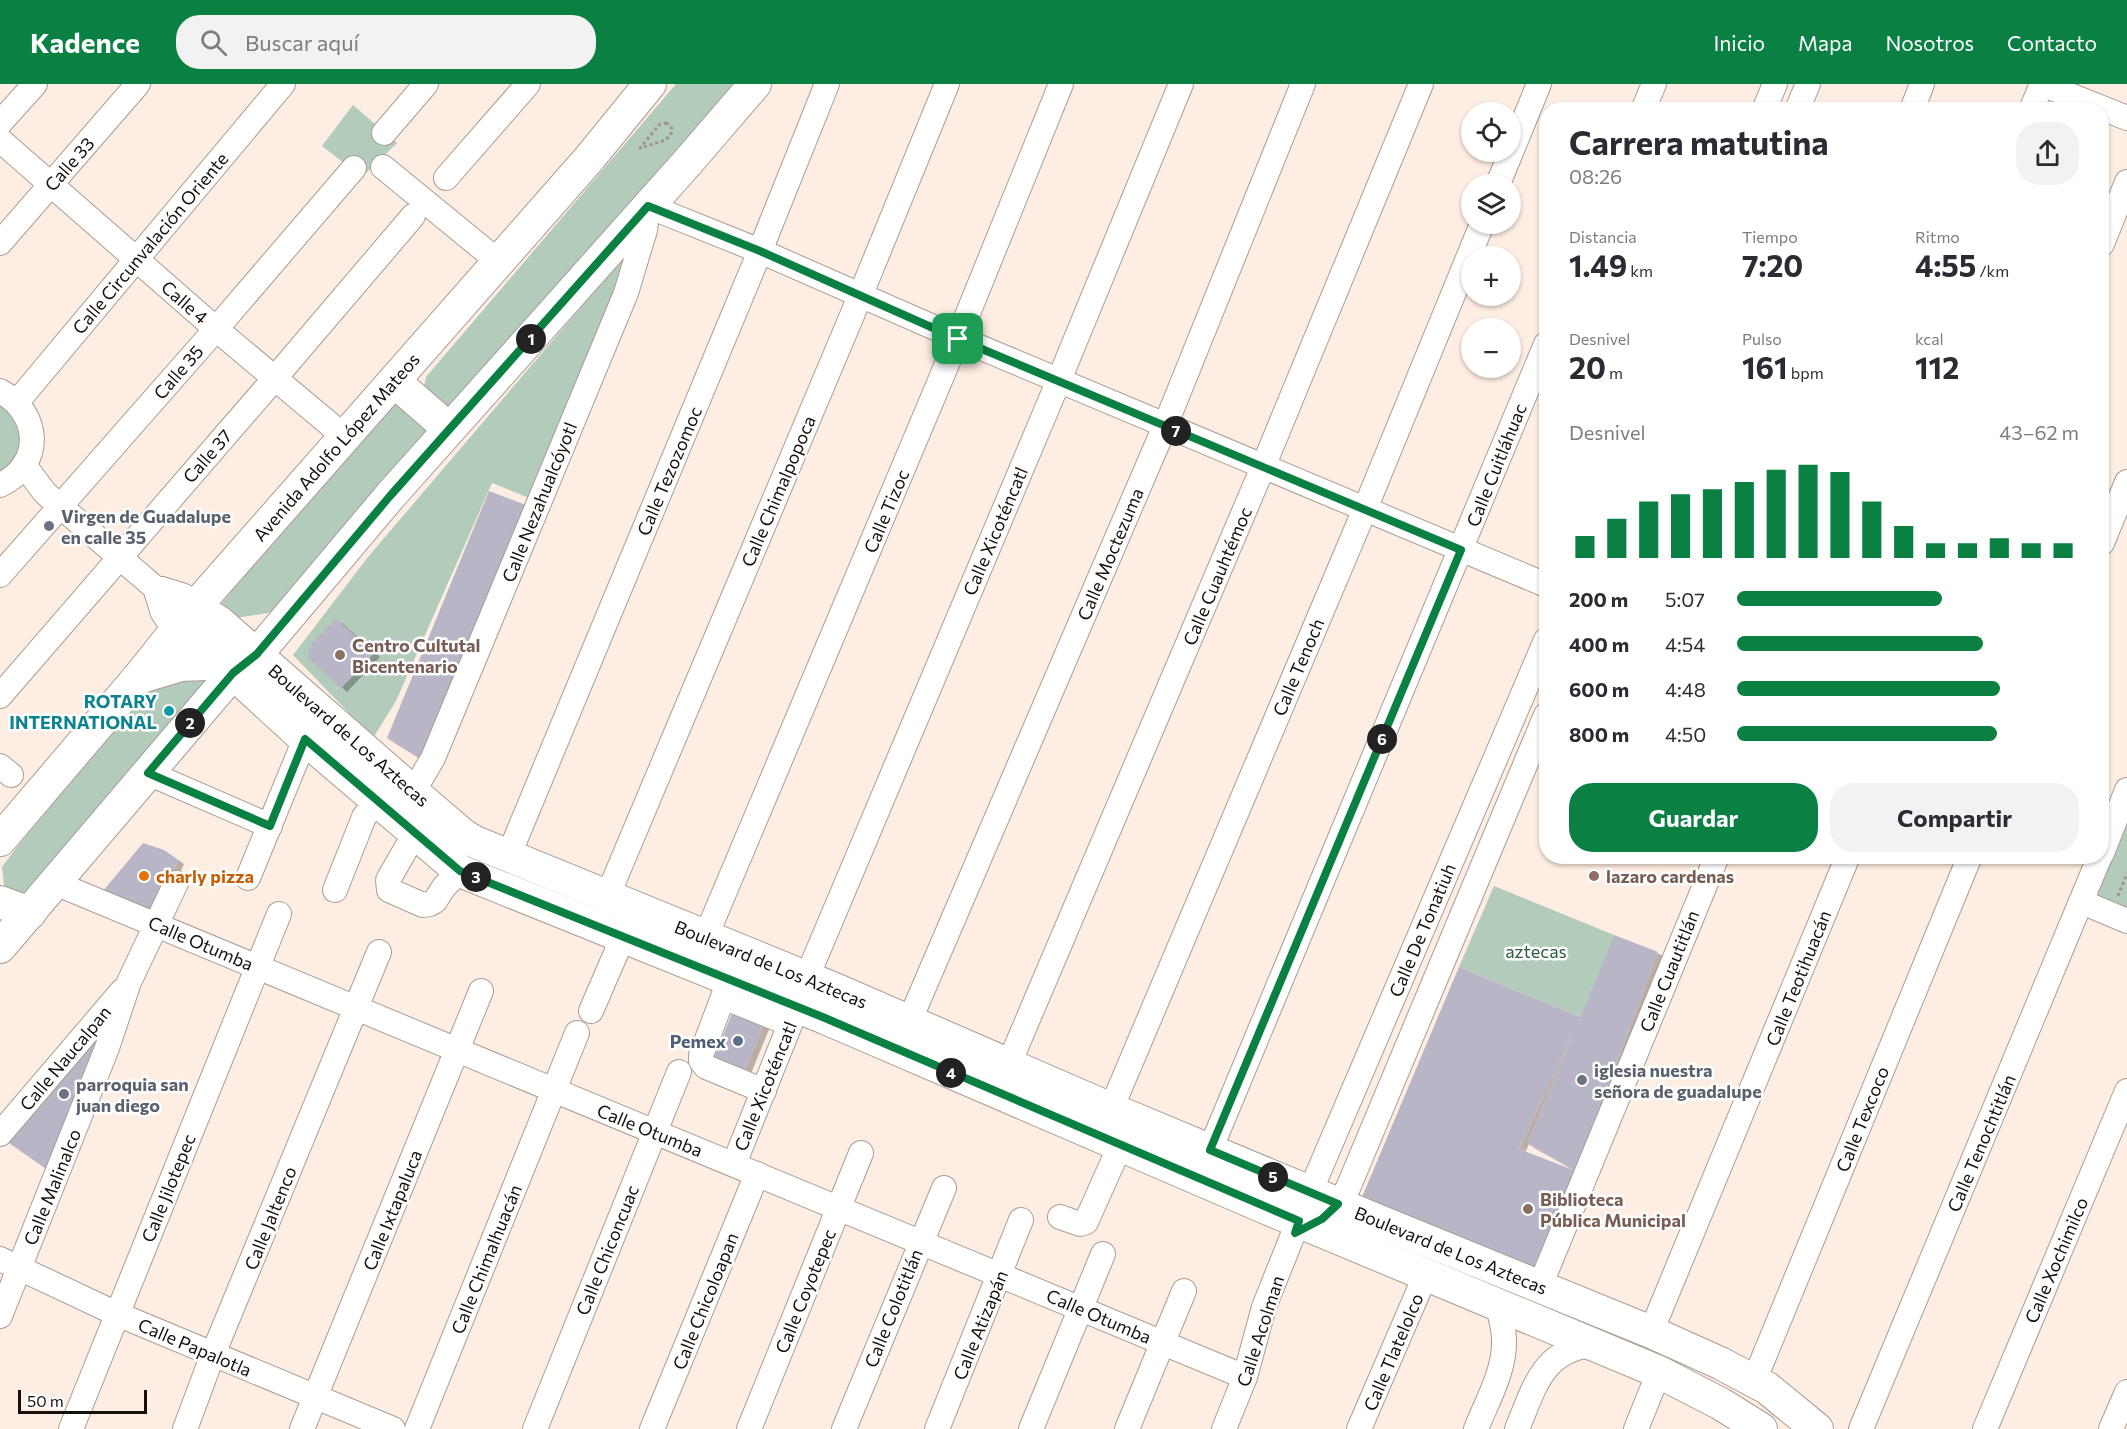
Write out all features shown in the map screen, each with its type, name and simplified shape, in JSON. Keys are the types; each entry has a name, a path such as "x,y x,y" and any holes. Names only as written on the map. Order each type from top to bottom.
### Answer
{"main road":[{"path":"0,947 238,664 298,605 449,429 755,84"},
{"name":"Avenida Adolfo López Mateos","path":"0,840 138,678 197,619 345,437 588,160 647,85"},
{"path":"394,381 449,429"},
{"name":"Boulevard de Los Aztecas","path":"161,593 181,599 305,739 460,871 623,937 726,989 1120,1146 1302,1226 1497,1303 1592,1346 1659,1372 1721,1404 1761,1429"},
{"path":"197,619 257,620 276,615 298,605"},
{"name":"Boulevard de Los Aztecas","path":"197,619 238,664 413,792 463,835 475,842 807,977 1008,1066 1652,1332 1754,1381 1780,1398 1817,1429"},
{"path":"138,678 181,665 238,664"},
{"path":"0,902 30,913"},
{"path":"795,1015 837,990"}],"street":[{"path":"0,123 35,84"},
{"name":"Calle 33","path":"0,243 138,84"},
{"name":"Calle Circunvalación Oriente","path":"8,396 136,260 282,84"},
{"path":"384,133 426,84"},
{"path":"446,178 528,84"},
{"name":"Calle Tezozomoc","path":"508,857 827,84"},
{"name":"Calle Chimalpopoca","path":"607,897 947,84"},
{"name":"Calle Tizoc","path":"706,936 958,339 1061,84"},
{"name":"Calle Xicoténcatl","path":"807,977 1059,380 1181,84"},
{"name":"Calle Moctezuma","path":"909,1022 1165,426 1303,84"},
{"name":"Calle Cuauhtémoc","path":"1008,1066 1263,467 1421,84"},
{"path":"1502,174 1539,84"},
{"path":"1646,102 1654,84"},
{"path":"1767,102 1774,84"},
{"path":"1800,102 1808,84"},
{"path":"1915,102 1922,84"},
{"path":"2034,102 2042,84 2087,102"},
{"path":"2109,111 2127,118"},
{"name":"Calle 4","path":"0,140 216,329 345,437"},
{"path":"383,166 499,262"},
{"name":"Calle 35","path":"0,575 52,499 216,329 354,168"},
{"path":"2109,227 2127,182"},
{"path":"648,206 760,251 958,339 1539,582"},
{"name":"Calle Nezahualcóyotl","path":"413,792 424,777 433,758 626,293 645,230 648,206"},
{"name":"Calle 37","path":"0,696 413,216"},
{"name":"Calle Tenoch","path":"1111,1109 1365,509 1478,234"},
{"name":"Calle Cuitláhuac","path":"1210,1150 1539,361"},
{"path":"8,396 28,418 32,437 29,457 12,476 52,499 161,593"},
{"path":"2109,526 2127,482"},
{"name":"Calle De Tonatiuh","path":"1302,1226 1310,1192 1539,656"},
{"name":"Calle De Tonatiuh","path":"1302,1226 1329,1214 1348,1188 1539,732"},
{"path":"248,878 305,739"},
{"path":"148,773 270,826"},
{"name":"Calle Tenochtitlán","path":"2109,837 2122,818 2127,790"},
{"path":"335,890 364,817 377,801"},
{"path":"415,833 388,880 389,890 423,905 430,904 460,871"},
{"name":"Calle Cuautitlán","path":"1540,1286 1714,864"},
{"name":"Calle Teotihuacán","path":"1652,1332 1845,864"},
{"name":"Calle Texcoco","path":"1754,1381 1968,864"},
{"name":"Calle Tenochtitlán","path":"1861,1429 2082,902 2093,864"},
{"name":"Calle Otumba","path":"55,883 1245,1377"},
{"name":"Calle Malinalco","path":"0,1316 10,1264 107,1048 129,982 176,883"},
{"path":"2082,902 2121,912"},
{"name":"Calle Jilotepec","path":"71,1429 279,914"},
{"path":"591,1011 623,937"},
{"path":"741,950 701,1055 701,1061 706,1067 758,1089"},
{"name":"Calle Jaltenco","path":"185,1429 213,1354 379,952"},
{"name":"Calle Naucalpan","path":"0,1134 129,982"},
{"name":"Calle Ixtapaluca","path":"302,1429 482,991"},
{"name":"Calle Xicoténcatl","path":"734,1164 758,1089 795,1015"},
{"name":"Calle Chimalhuacán","path":"417,1429 578,1033"},
{"name":"Calle Chiconcuac","path":"536,1429 679,1072"},
{"name":"Calle Xochimilco","path":"1985,1429 2127,1090"},
{"path":"1060,1217 1080,1224 1086,1222 1120,1146"},
{"name":"Calle Coyotepec","path":"749,1429 861,1153"},
{"name":"Calle Chicoloapan","path":"652,1429 758,1174"},
{"name":"Calle Colotitlán","path":"844,1429 944,1188"},
{"name":"Calle Atizapán","path":"938,1429 1021,1220"},
{"name":"Calle Acolman","path":"1224,1429 1245,1377 1264,1307 1302,1226"},
{"path":"1031,1429 1103,1254"},
{"name":"Calle Papalotla","path":"10,1264 117,1314 393,1429"},
{"name":"Calle Tlatelolco","path":"1359,1429 1426,1274"},
{"path":"1127,1429 1184,1291"},
{"path":"1476,1429 1499,1373 1503,1356 1503,1327 1497,1303"},
{"path":"1517,1429 1536,1383 1547,1365 1568,1350 1592,1346"},
{"path":"1636,1429 1659,1372"},
{"path":"2111,1429 2127,1392"}],"path":[{"path":"660,124 670,124 672,132 666,140 640,148 660,124"},
{"path":"2121,912 2127,873"}],"green space":[{"path":"676,84 741,84 449,411 423,392 426,377"},
{"path":"353,105 397,143 362,177 322,146"},
{"path":"629,251 534,500 492,483 396,701 373,738 293,655 368,557"},
{"path":"0,394 30,436 0,483"},
{"path":"399,402 433,432 293,609 236,618 221,604 381,407"},
{"path":"167,679 207,679 199,697 36,890 17,895 4,885 2,867 132,708"},
{"path":"2120,823 2127,827 2127,914 2090,898 2104,864 2109,864 2109,850"},
{"name":"aztecas","path":"1494,886 1614,935 1580,1017 1459,967"}],"building":[{"path":"489,491 534,508 422,760 387,738"},
{"name":"Centro Cultutal Bicentenario","path":"336,619 374,653 341,688 307,657 312,643"},
{"name":"charly pizza","path":"143,843 164,850 178,860 154,915 103,891"},
{"path":"1614,935 1658,952 1576,1171 1536,1270 1362,1197 1459,967 1580,1017","holes":["1575,1028 1528,1144 1576,1171 1519,1149"]},
{"name":"Pemex","path":"735,1006 766,1018 742,1077 711,1065"},
{"name":"parroquia san juan diego","path":"89,1038 101,1045 52,1173 9,1143"}],"place":[{"name":"Virgen de Guadalupe en calle 35","path":"49,526"},
{"name":"Centro Cultutal Bicentenario","path":"340,655"},
{"name":"ROTARY INTERNATIONAL","path":"169,711"},
{"name":"charly pizza","path":"144,876"},
{"name":"lazaro cardenas","path":"1594,876"},
{"name":"Pemex","path":"738,1041"},
{"name":"iglesia nuestra señora de guadalupe","path":"1582,1080"},
{"name":"parroquia san juan diego","path":"64,1094"},
{"name":"Biblioteca Pública Municipal","path":"1528,1209"}],"route":[{"path":"648,206 861,294 958,339 1461,550 1210,1150 1338,1204 1322,1219 1295,1233 1299,1221 825,1018 460,871 305,739 270,826 148,773 233,673 257,654 390,496 648,206"}]}
